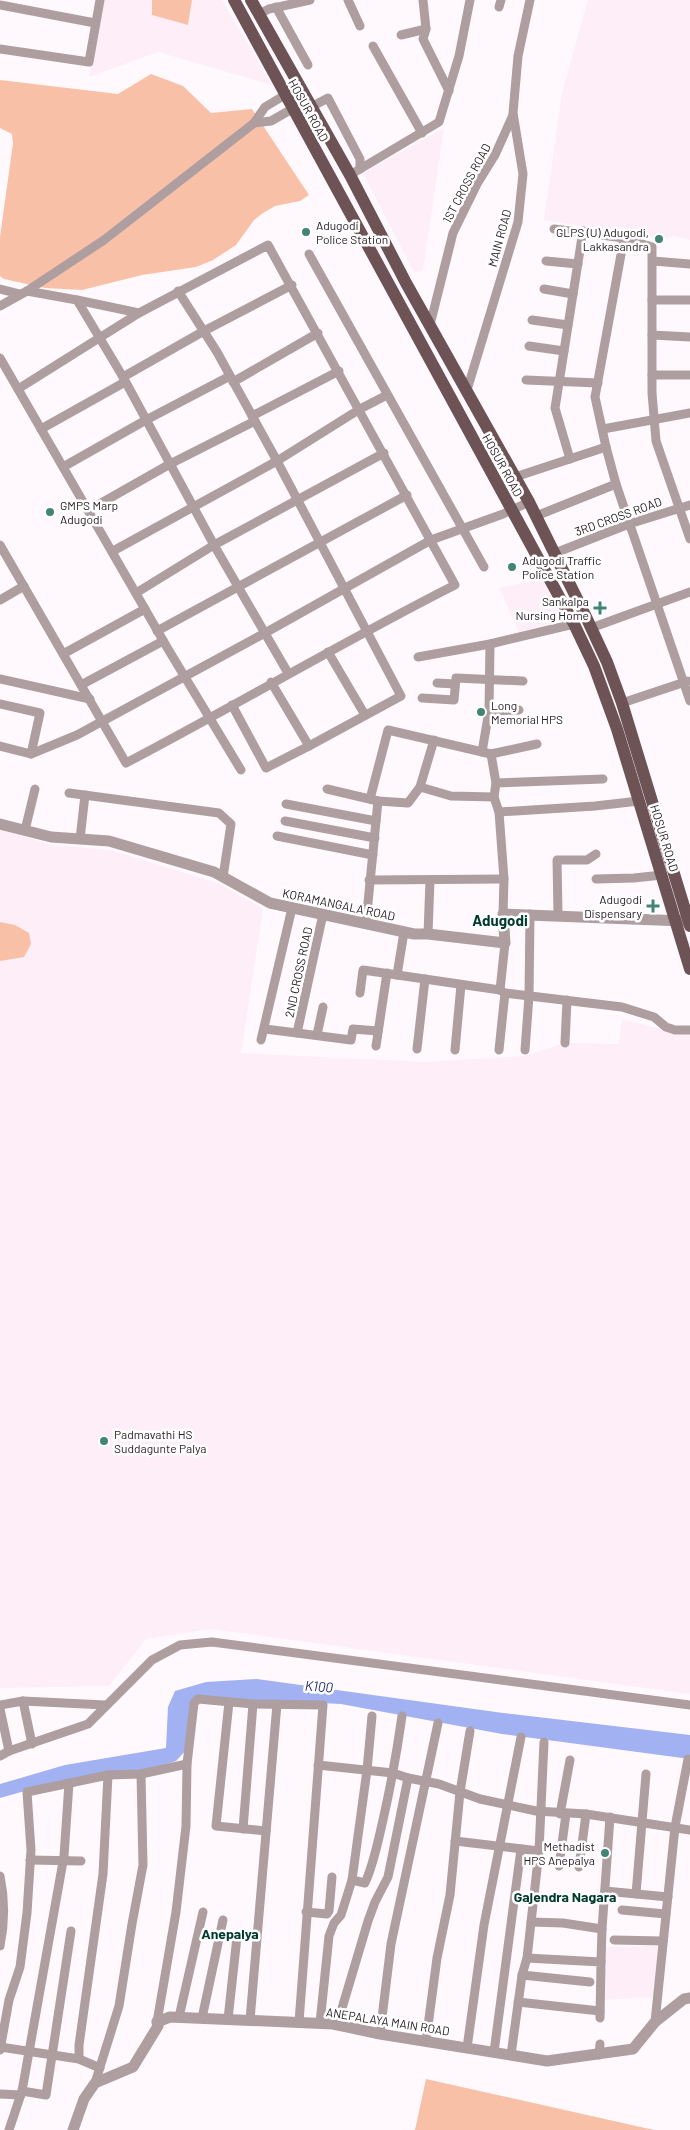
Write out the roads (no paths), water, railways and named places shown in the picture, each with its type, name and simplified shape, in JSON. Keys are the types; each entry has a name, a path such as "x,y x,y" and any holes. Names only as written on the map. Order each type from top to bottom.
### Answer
{"main road":[{"name":"HOSUR ROAD","path":"234,0 574,624 602,686 662,874 685,918"},
{"name":"HOSUR ROAD","path":"251,0 341,160 355,172 380,234 529,502 607,662 622,703 685,918 690,969"},
{"path":"326,167 341,160"}],"street":[{"path":"0,49 89,62 100,0"},
{"path":"259,14 276,7 310,0"},
{"path":"348,0 360,26"},
{"path":"423,0 426,29 423,39 449,91"},
{"path":"355,172 439,122 459,56 470,0"},
{"name":"MAIN ROAD","path":"467,390 518,222 523,174 513,113 518,56 530,0"},
{"path":"0,5 95,23"},
{"path":"276,7 308,65"},
{"path":"401,35 426,29"},
{"path":"373,46 422,133"},
{"path":"0,306 104,240 254,123 264,107 285,95"},
{"path":"311,107 328,98 360,159 355,172"},
{"path":"254,123 271,121 292,109"},
{"name":"1ST CROSS ROAD","path":"430,325 453,234 477,184 496,156 513,113"},
{"path":"554,228 624,238 652,247 652,375 656,441 690,539"},
{"path":"570,459 555,408 583,231"},
{"path":"624,238 595,397 616,484 656,603 687,681 690,701"},
{"path":"1,548 126,763 209,719 367,629 456,585 268,245 139,313 18,389"},
{"path":"309,254 484,568"},
{"path":"546,261 578,264"},
{"path":"653,261 690,264"},
{"path":"41,429 204,331 292,286"},
{"path":"0,289 77,300 139,313"},
{"path":"544,289 573,294"},
{"path":"178,292 204,331 232,379 367,629 401,696 266,768 232,705"},
{"path":"77,300 100,337 214,545 288,673"},
{"path":"652,300 690,300"},
{"path":"532,320 568,325"},
{"path":"63,467 146,420 232,379 318,333"},
{"path":"652,335 690,337"},
{"path":"529,346 564,351"},
{"path":"0,358 184,677 242,770"},
{"path":"89,510 339,371"},
{"path":"652,375 690,376"},
{"path":"526,380 598,383"},
{"path":"113,552 277,461 360,409 387,395"},
{"path":"603,429 690,413"},
{"path":"515,477 606,447"},
{"path":"136,593 214,545 384,453"},
{"path":"536,516 616,484"},
{"path":"157,630 407,495"},
{"path":"0,746 31,754 78,735 431,540 462,530 529,502"},
{"name":"3RD CROSS ROAD","path":"555,553 629,524 690,505"},
{"path":"0,600 24,586"},
{"path":"590,628 690,592"},
{"path":"64,654 145,609"},
{"path":"418,658 490,644 574,624"},
{"path":"81,685 163,641"},
{"path":"490,644 490,711 486,753 496,782 494,797 499,812 504,880 503,914 505,943 500,1050"},
{"path":"328,652 365,715"},
{"path":"422,698 454,700 456,678 523,680"},
{"path":"0,679 90,699"},
{"path":"622,703 687,681"},
{"path":"272,682 310,746"},
{"path":"437,684 455,684"},
{"path":"0,704 40,713 31,754"},
{"path":"490,711 519,710"},
{"path":"366,923 369,880 375,838 374,800 388,730 486,753 537,744"},
{"path":"327,789 374,800 408,803 420,787 434,740"},
{"path":"496,782 603,778"},
{"path":"420,787 450,796 494,797"},
{"path":"25,830 35,789"},
{"path":"69,793 219,813 231,824 223,877"},
{"path":"80,839 85,795"},
{"path":"499,812 595,806 639,801"},
{"path":"286,804 376,821"},
{"path":"285,821 375,838"},
{"name":"KORAMANGALA ROAD","path":"0,824 50,837 109,841 214,872 270,903 414,934 505,943"},
{"path":"277,836 373,855"},
{"path":"558,915 557,860 587,860 596,854"},
{"path":"596,878 629,878 662,874"},
{"path":"369,880 504,880"},
{"path":"428,934 430,880"},
{"path":"261,1040 292,908"},
{"name":"2ND CROSS ROAD","path":"265,1029 297,1033 323,914"},
{"path":"503,914 637,918 642,915 685,918"},
{"path":"525,1050 529,996 530,914"},
{"path":"397,975 404,932"},
{"path":"360,993 363,970 529,996 622,1008 654,1017 666,1027 676,1030 690,1030"},
{"path":"376,1046 387,974"},
{"path":"417,1048 425,980"},
{"path":"455,1050 461,985"},
{"path":"565,1043 567,1000"},
{"path":"317,1035 323,1007"},
{"path":"297,1033 351,1040 353,1029 378,1031"},
{"path":"0,1756 9,1751 88,1724 152,1660 180,1645 212,1642 690,1705"},
{"path":"95,2083 133,2067 158,2026 157,2022 176,1912 186,1826 187,1764 194,1703 198,1700 253,1704 323,1705 299,2022"},
{"path":"9,1751 0,1707 23,1701 106,1705"},
{"path":"23,1701 32,1744"},
{"path":"229,1702 216,1826 266,1831"},
{"path":"243,1829 253,1704"},
{"path":"250,2020 277,1704"},
{"path":"320,2023 328,1936 334,1923 341,1915 352,1880 367,1770 372,1716"},
{"path":"352,1880 365,1883 372,1868 393,1773 402,1716"},
{"path":"380,2034 391,1944 438,1723"},
{"path":"426,2041 437,1958 450,1895 460,1792 470,1731"},
{"path":"467,2048 484,1925 506,1805 521,1737"},
{"path":"510,2055 522,1975 527,1958 539,1851 544,1742"},
{"path":"656,2022 675,1827 688,1759"},
{"path":"559,1866 570,1760"},
{"path":"100,2068 79,2059 0,2048 5,1999 20,1968 27,1913 30,1826 27,1792 108,1775 141,1774 187,1764"},
{"path":"318,1765 393,1773 506,1805 541,1812 586,1814 690,1830"},
{"path":"73,2130 84,2099 95,2083 119,2006 143,1864 141,1774"},
{"path":"636,1894 646,1774"},
{"path":"79,2059 79,2045 103,1874 108,1775"},
{"path":"338,2025 368,1921 388,1877 408,1778"},
{"path":"9,2130 22,2093 63,1861 69,1783"},
{"path":"579,1867 586,1814"},
{"path":"518,2002 600,2015 602,1929 610,1818"},
{"path":"455,1841 539,1851"},
{"path":"494,2052 522,1849"},
{"path":"30,1860 81,1861"},
{"path":"0,1876 4,1925 0,1946"},
{"path":"306,1912 327,1914 329,1911 332,1877"},
{"path":"605,1891 668,1897"},
{"path":"622,1910 666,1914"},
{"path":"179,2017 203,1912"},
{"path":"202,2018 223,1920"},
{"path":"531,1922 563,1923 602,1929"},
{"path":"0,2094 46,2095 71,1931"},
{"path":"228,2019 237,1937"},
{"path":"614,1940 663,1941"},
{"path":"527,1958 601,1962"},
{"path":"522,1975 590,1982"},
{"name":"ANEPALAYA MAIN ROAD","path":"157,2022 170,2017 179,2017 320,2023 547,2061 600,2049 633,2049 656,2022 684,1999 690,1998"}],"water":[{"name":"K100","path":"257,1679 503,1713 690,1735 690,1759 502,1734 341,1704 194,1697 186,1750 176,1761 152,1769 39,1787 0,1798 0,1784 65,1765 166,1748 168,1707 175,1691 206,1682"}],"place":[{"name":"Adugodi Police Station","path":"306,232"},
{"name":"GLPS (U) Adugodi, Lakkasandra","path":"659,239"},
{"name":"GMPS Marp Adugodi","path":"50,512"},
{"name":"Adugodi Traffic Police Station","path":"512,567"},
{"name":"Sankalpa Nursing Home","path":"600,608"},
{"name":"Long Memorial HPS","path":"481,712"},
{"name":"Adugodi Dispensary","path":"653,906"},
{"name":"Padmavathi HS Suddagunte Palya","path":"104,1441"},
{"name":"Methadist HPS Anepalya","path":"605,1853"}],"district":[{"name":"Adugodi","path":"500,920"},
{"name":"Gajendra Nagara","path":"565,1896"},
{"name":"Anepalya","path":"230,1933"}]}
